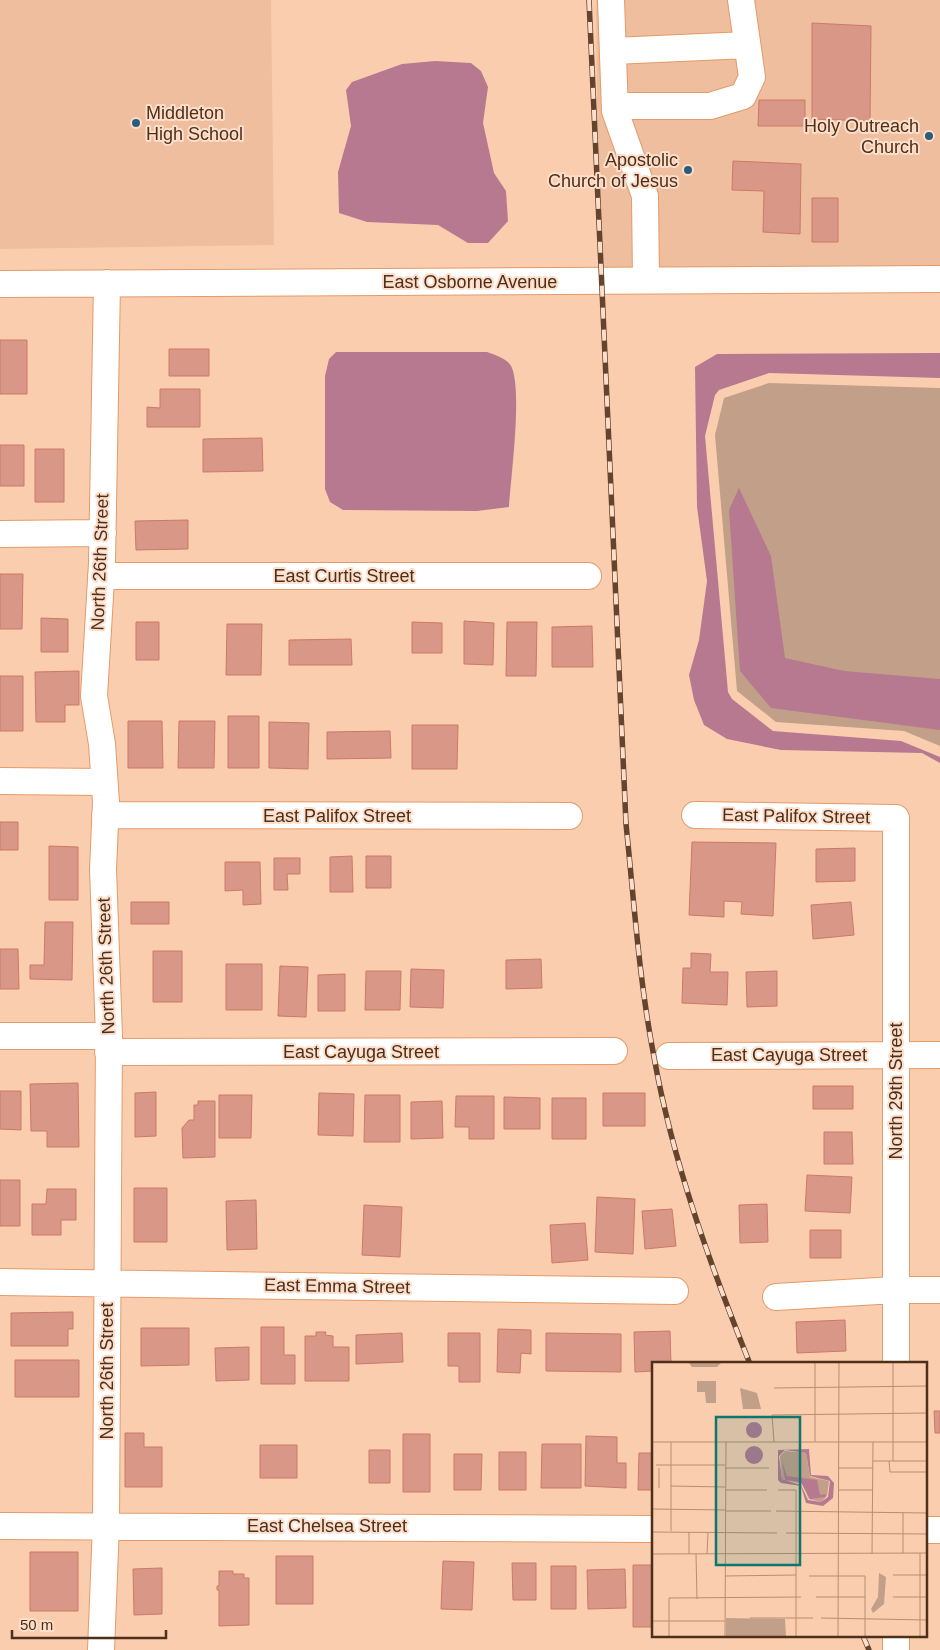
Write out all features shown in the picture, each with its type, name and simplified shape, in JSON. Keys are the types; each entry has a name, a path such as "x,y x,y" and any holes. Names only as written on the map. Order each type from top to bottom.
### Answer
{"street":[{"path":"611,0 615,106 645,196 646,279"},
{"path":"615,106 710,106 743,96 752,77 741,0"},
{"path":"613,51 747,45"},
{"name":"East Osborne Avenue","path":"0,284 604,282 646,279 940,279"},
{"name":"North 26th Street","path":"101,1650 106,1525 108,1044 103,869 104,782 102,744 94,696 101,576 107,283"},
{"path":"0,534 102,533"},
{"name":"East Curtis Street","path":"101,576 588,576"},
{"path":"0,781 104,782"},
{"name":"East Palifox Street","path":"105,815 569,816"},
{"name":"East Palifox Street","path":"695,815 896,818"},
{"name":"North 29th Street","path":"896,818 896,1362"},
{"name":"East Cayuga Street","path":"0,1036 108,1044 614,1051"},
{"name":"East Cayuga Street","path":"669,1056 940,1055"},
{"name":"East Emma Street","path":"0,1282 675,1290"},
{"path":"776,1297 895,1290 940,1290"},
{"name":"East Chelsea Street","path":"0,1526 652,1529"}],"shaded area":[{"name":"Middleton High School","path":"0,0 271,0 274,245 0,249"},
{"path":"596,0 601,0 630,191 635,268 599,270"},
{"path":"624,0 940,0 940,267 656,267 625,109 622,3"},
{"path":"435,61 471,63 481,71 488,87 483,123 494,173 506,191 508,221 488,243 468,243 438,225 367,222 339,213 338,172 351,126 346,90 352,82 402,64"},
{"path":"336,352 487,352 508,362 512,368 515,380 516,396 515,436 509,507 477,511 343,510 330,502 325,489 325,376 329,359"},
{"path":"940,353 940,378 769,373 719,390 715,395 705,436 728,692 732,699 773,731 901,741 940,757 940,763 922,753 781,750 727,739 704,725 694,700 689,675 699,640 707,581 697,507 695,367 717,354"},
{"path":"769,383 940,388 940,746 904,731 776,722 737,691 715,435 724,398"},
{"path":"739,488 771,556 785,658 844,671 940,679 940,730 771,708 740,671 729,510"}],"building":[{"path":"812,23 871,26 870,121 812,119"},
{"path":"759,100 805,100 805,126 758,126"},
{"path":"733,161 801,164 800,234 763,232 764,191 732,190"},
{"path":"812,198 838,198 838,242 812,242"},
{"path":"0,340 27,340 27,394 0,394"},
{"path":"169,349 209,349 209,376 169,376"},
{"path":"160,389 200,389 200,427 147,427 147,407 160,408"},
{"path":"262,438 263,471 203,472 203,439"},
{"path":"0,445 24,445 24,486 0,486"},
{"path":"35,449 64,449 64,502 35,502"},
{"path":"188,520 188,549 136,550 135,521"},
{"path":"0,574 23,574 22,629 0,629"},
{"path":"41,618 68,619 68,652 41,652"},
{"path":"464,621 494,623 493,665 464,664"},
{"path":"136,622 159,622 159,660 136,660"},
{"path":"412,622 442,623 442,653 412,653"},
{"path":"507,622 537,622 536,676 506,676"},
{"path":"227,624 262,624 261,675 226,675"},
{"path":"592,626 593,667 552,667 552,627"},
{"path":"351,639 352,665 289,665 289,640"},
{"path":"79,671 79,705 65,705 65,722 36,722 35,672"},
{"path":"0,676 23,676 23,731 0,731"},
{"path":"228,716 259,716 259,768 228,768"},
{"path":"128,721 162,721 163,768 128,768"},
{"path":"179,721 215,721 214,768 178,768"},
{"path":"269,722 309,723 308,769 269,768"},
{"path":"412,725 458,725 457,769 412,769"},
{"path":"390,731 391,758 327,759 327,732"},
{"path":"0,822 18,822 18,850 0,850"},
{"path":"692,842 776,843 773,916 741,914 742,902 724,901 724,917 689,915"},
{"path":"49,846 78,847 78,900 49,900"},
{"path":"855,848 855,881 816,882 816,849"},
{"path":"352,856 353,892 330,892 330,857"},
{"path":"366,856 391,856 391,888 366,888"},
{"path":"274,858 300,858 300,874 287,874 288,890 274,890"},
{"path":"225,862 260,862 261,904 243,905 243,890 225,891"},
{"path":"131,902 169,902 169,924 131,924"},
{"path":"851,902 854,935 813,939 811,905"},
{"path":"45,922 73,922 72,980 30,979 30,965 44,965"},
{"path":"0,949 18,949 19,989 0,989"},
{"path":"153,951 182,951 182,1002 153,1002"},
{"path":"691,953 711,954 710,972 728,972 727,1005 682,1003 683,968 691,968"},
{"path":"541,959 542,988 506,989 506,960"},
{"path":"226,964 262,964 262,1010 226,1010"},
{"path":"280,966 308,967 306,1017 278,1016"},
{"path":"411,969 444,970 443,1008 410,1007"},
{"path":"366,971 401,971 400,1010 365,1010"},
{"path":"777,971 777,1006 747,1007 746,972"},
{"path":"345,974 345,1011 318,1011 318,975"},
{"path":"78,1083 79,1147 47,1147 47,1131 31,1131 30,1084"},
{"path":"813,1086 853,1086 853,1109 813,1109"},
{"path":"0,1091 21,1091 21,1130 0,1129"},
{"path":"156,1092 156,1136 135,1137 135,1093"},
{"path":"319,1093 354,1094 353,1136 318,1135"},
{"path":"603,1093 645,1093 645,1126 603,1126"},
{"path":"219,1095 252,1095 251,1138 219,1138"},
{"path":"365,1095 400,1095 400,1142 364,1142"},
{"path":"456,1096 494,1096 494,1139 469,1139 469,1127 455,1127"},
{"path":"504,1097 540,1098 540,1129 504,1129"},
{"path":"552,1098 586,1098 586,1139 552,1139"},
{"path":"198,1101 215,1101 215,1157 183,1158 182,1128 189,1120 194,1120 194,1105 198,1105"},
{"path":"442,1101 443,1138 411,1139 411,1102"},
{"path":"824,1132 852,1132 853,1164 824,1164"},
{"path":"807,1175 852,1177 850,1213 805,1211"},
{"path":"0,1180 20,1180 20,1226 0,1226"},
{"path":"134,1188 167,1188 167,1242 134,1242"},
{"path":"47,1189 76,1189 76,1220 61,1220 61,1235 32,1235 32,1204 46,1204"},
{"path":"597,1197 635,1199 633,1254 595,1252"},
{"path":"256,1200 257,1249 227,1250 226,1201"},
{"path":"767,1204 768,1242 740,1243 739,1205"},
{"path":"364,1205 402,1207 400,1257 362,1255"},
{"path":"672,1209 676,1246 645,1249 642,1211"},
{"path":"585,1223 588,1260 552,1263 550,1225"},
{"path":"810,1230 841,1230 841,1258 810,1258"},
{"path":"73,1312 73,1329 68,1329 68,1346 11,1346 11,1313"},
{"path":"845,1320 846,1351 797,1353 796,1322"},
{"path":"261,1327 284,1327 284,1355 295,1355 295,1384 261,1384"},
{"path":"141,1328 189,1328 189,1365 141,1366"},
{"path":"498,1329 531,1330 531,1354 521,1353 520,1373 497,1372"},
{"path":"670,1331 671,1362 652,1362 652,1371 635,1372 634,1332"},
{"path":"316,1332 326,1332 325,1335 333,1336 333,1347 349,1347 349,1381 305,1381 305,1336 316,1336"},
{"path":"402,1333 403,1362 356,1364 356,1335"},
{"path":"448,1333 480,1333 480,1382 459,1382 459,1366 448,1366"},
{"path":"546,1333 621,1334 621,1372 546,1371"},
{"path":"249,1347 249,1380 216,1381 215,1348"},
{"path":"15,1360 79,1360 79,1397 15,1397"},
{"path":"934,1411 940,1411 940,1433 935,1433"},
{"path":"125,1433 144,1433 144,1447 162,1447 162,1487 125,1487"},
{"path":"403,1434 430,1434 430,1492 403,1492"},
{"path":"586,1436 617,1437 617,1463 626,1463 626,1488 585,1486"},
{"path":"542,1444 581,1444 581,1488 541,1488"},
{"path":"260,1445 297,1445 297,1478 260,1478"},
{"path":"369,1450 390,1450 390,1483 369,1483"},
{"path":"499,1452 526,1452 526,1490 499,1490"},
{"path":"639,1453 652,1453 652,1490 638,1490"},
{"path":"454,1454 482,1454 481,1490 454,1490"},
{"path":"30,1552 78,1552 78,1611 30,1611"},
{"path":"276,1556 313,1556 313,1604 276,1604"},
{"path":"443,1561 474,1562 472,1610 441,1609"},
{"path":"512,1563 536,1563 536,1600 513,1600"},
{"path":"633,1565 652,1565 652,1627 633,1627"},
{"path":"551,1566 576,1566 576,1609 551,1609"},
{"path":"162,1568 162,1614 134,1615 133,1569"},
{"path":"625,1569 626,1608 588,1609 587,1570"},
{"path":"219,1571 233,1571 233,1574 244,1574 244,1578 249,1578 249,1625 219,1626 219,1590 217,1590 217,1586 219,1586"}],"railway":[{"path":"589,0 626,824 641,970 654,1057 671,1136 707,1251 749,1362"},
{"path":"864,1638 869,1650"}],"place":[{"name":"Middleton High School","path":"136,123"},
{"name":"Holy Outreach Church","path":"929,136"},
{"name":"Apostolic Church of Jesus","path":"688,170"}]}
